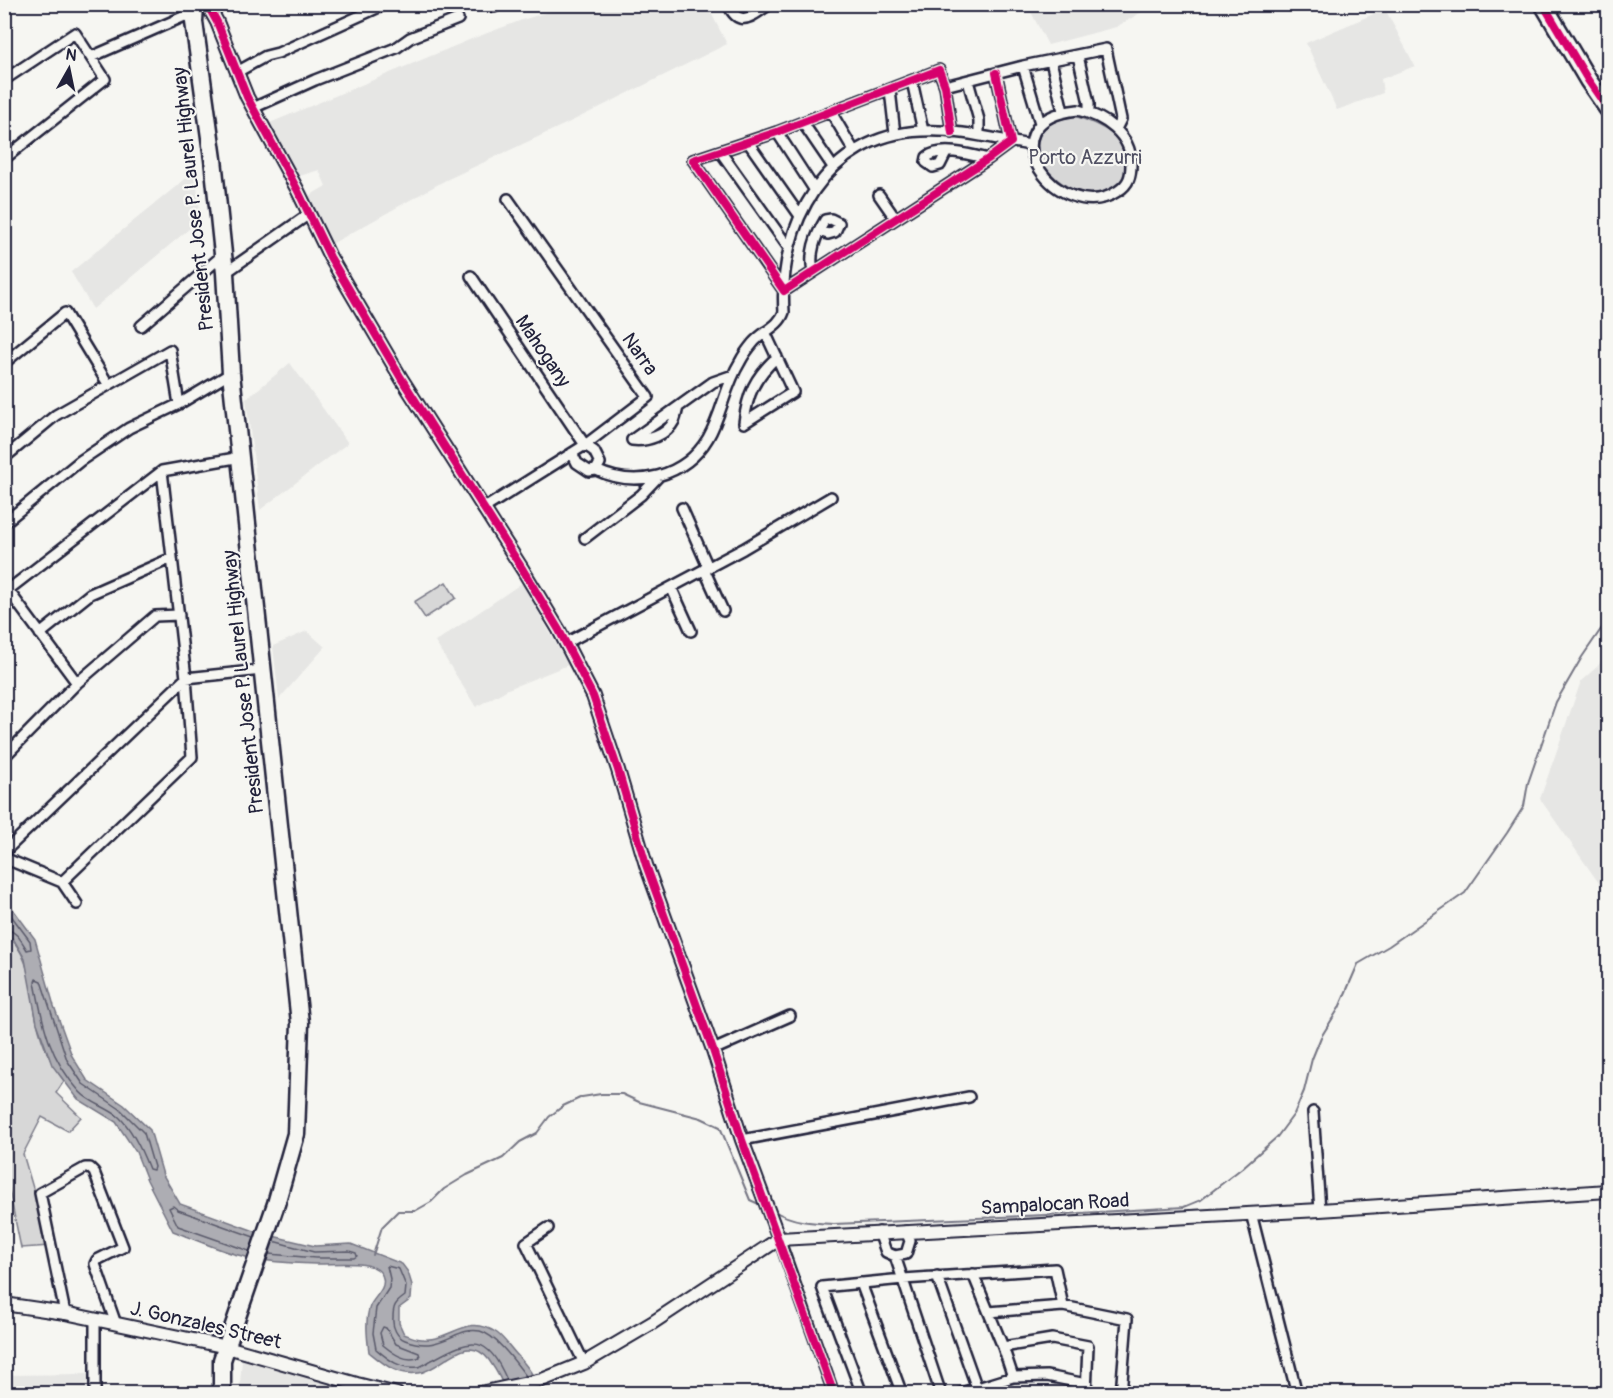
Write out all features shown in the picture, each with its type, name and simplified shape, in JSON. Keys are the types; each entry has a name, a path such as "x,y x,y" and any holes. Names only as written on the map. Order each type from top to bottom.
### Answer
{"highway":[{"path":"1543,4 1608,109"},
{"name":"President Jose P. Laurel Highway","path":"197,6 225,273 231,373 300,1023 296,1134 276,1204 222,1360 222,1394"},
{"name":"President Jose P. Laurel Highway","path":"227,1347 231,1359 231,1394"}],"main road":[{"path":"197,6 217,22 253,108 330,257 367,322 523,570 566,643 593,696 646,865 779,1239"},
{"name":"Sampalocan Road","path":"475,1394 542,1380 584,1363 652,1323 779,1239 1320,1210 1608,1191"},
{"name":"J. Gonzales Street","path":"4,1304 65,1313 227,1347 397,1394"}],"street":[{"path":"237,72 266,56 278,53 386,4"},
{"path":"489,4 494,7 500,4"},
{"path":"728,4 732,15 738,19 745,19 770,4"},
{"path":"91,57 197,6"},
{"path":"253,108 315,80 396,48 410,38 458,20"},
{"path":"4,80 75,33 105,79 4,159"},
{"path":"945,86 1023,66 1106,49 1121,119 1116,129"},
{"path":"1078,56 1089,112"},
{"path":"1051,61 1064,111"},
{"path":"1023,66 1040,123"},
{"path":"784,291 693,160 803,123 939,70 945,86 952,133"},
{"path":"996,73 1011,142"},
{"path":"912,81 922,131"},
{"path":"968,81 979,120 979,135"},
{"path":"890,90 895,134"},
{"path":"1064,111 1089,112 1116,129 1124,138 1131,156 1131,176 1124,187 1108,198 1090,200 1070,196 1056,188 1035,163 1030,145 1040,123 1064,111"},
{"path":"831,112 854,151"},
{"path":"803,123 833,167"},
{"path":"585,538 641,495 658,477 680,467 696,455 708,438 733,375 753,343 782,319 789,248 800,216 814,189 833,167 854,151 895,134 922,131 979,135 1030,145"},
{"path":"777,132 814,189"},
{"path":"748,142 800,216"},
{"path":"784,291 1011,142"},
{"path":"720,151 789,248"},
{"path":"946,153 961,152 988,159"},
{"path":"879,195 895,218"},
{"name":"Narra","path":"483,509 585,445 648,397 508,199"},
{"path":"225,273 309,214"},
{"path":"813,272 811,261 819,231"},
{"path":"141,326 223,255"},
{"name":"Mahogany","path":"471,276 585,445 594,451 598,466"},
{"path":"4,363 65,313 108,384"},
{"path":"765,332 777,357 793,392 744,423 752,388 763,370 777,357"},
{"path":"4,458 56,415 170,350 179,404"},
{"path":"4,523 80,461 129,428 179,404 231,373"},
{"path":"678,407 674,422 661,434 643,442 632,440 678,407 713,382 733,375"},
{"path":"572,453 577,463 589,471 598,466 605,474 621,477 658,477"},
{"path":"77,683 6,592 162,471 241,457"},
{"path":"62,882 192,757 186,678 162,471"},
{"path":"566,643 743,549 831,497"},
{"path":"682,508 723,611"},
{"path":"40,634 90,594 172,558"},
{"path":"671,587 691,631"},
{"path":"4,757 77,683 155,616 179,615"},
{"path":"4,852 186,678 262,670"},
{"path":"4,858 62,882 77,904"},
{"path":"713,1050 790,1016"},
{"path":"742,1140 969,1097"},
{"path":"1313,1112 1320,1210"},
{"path":"65,1313 40,1193 85,1168 90,1168 94,1172 123,1247 97,1260 95,1264 116,1324"},
{"path":"1251,1213 1297,1394"},
{"path":"548,1228 526,1243 584,1363"},
{"path":"879,1232 886,1252 895,1256 906,1254 910,1241 906,1231"},
{"path":"779,1239 834,1394"},
{"path":"895,1256 941,1394"},
{"path":"862,1394 822,1287 937,1276 1055,1269 1063,1306"},
{"path":"973,1274 1013,1377"},
{"path":"937,1276 977,1390"},
{"path":"861,1283 902,1394"},
{"path":"989,1312 1063,1306 1127,1319 1121,1394"},
{"path":"95,1320 96,1394"},
{"path":"958,1394 1013,1377 1047,1376 1086,1389 1088,1346 1052,1339 1003,1347"}],"shaded area":[{"path":"1039,4 1154,5 1116,27 1048,45 1030,10"},
{"path":"571,5 707,5 727,44 444,181 328,246 309,196 326,186 319,170 293,178 265,125 474,38"},
{"path":"1385,9 1415,66 1381,79 1383,93 1337,110 1306,43"},
{"path":"195,171 201,219 93,309 71,272"},
{"path":"290,363 348,443 260,510 246,399"},
{"path":"522,583 568,665 508,689 476,707 435,642"},
{"path":"307,631 325,647 279,699 273,646"},
{"path":"1608,649 1608,896 1540,799 1581,681 1598,666"},
{"path":"242,1360 252,1362 373,1393 239,1394"},
{"path":"88,1374 88,1393 5,1393 5,1375"}],"green space":[{"name":"Porto Azzurri","path":"1075,116 1094,123 1112,134 1124,149 1127,158 1126,173 1121,183 1108,192 1095,194 1068,187 1046,167 1039,155 1038,143 1042,131 1057,120"},
{"path":"446,582 456,598 425,618 414,602"},
{"path":"5,934 14,942 25,962 42,1038 51,1061 64,1081 56,1093 81,1117 68,1131 42,1117 23,1154 50,1246 21,1248 8,1185 5,1185"}],"water":[{"path":"4,897 35,939 54,1006 72,1056 87,1080 124,1105 150,1130 163,1175 180,1204 260,1233 315,1246 351,1244 402,1264 408,1272 412,1285 411,1299 399,1308 399,1323 404,1334 432,1339 467,1326 486,1327 500,1335 526,1365 534,1378 536,1393 506,1393 489,1360 480,1352 472,1349 454,1354 419,1373 404,1373 380,1361 369,1352 367,1335 367,1317 370,1306 383,1282 380,1271 373,1267 257,1259 222,1250 173,1231 147,1180 136,1152 116,1122 78,1099 52,1065 37,1023 25,959 14,940 5,933"}],"waterway":[{"path":"774,1211 796,1220 834,1224 1184,1207 1201,1200 1277,1137 1294,1114 1304,1091 1312,1059 1321,1037 1339,1008 1358,964 1389,946 1465,893 1524,806 1528,783 1556,702 1582,657 1608,619"},
{"path":"373,1255 382,1227 398,1211 415,1211 431,1202 444,1189 503,1158 520,1142 537,1133 549,1117 563,1106 582,1097 601,1094 622,1094 639,1102 701,1118 720,1127 750,1200 761,1205"}],"cycle path":[{"path":"207,4 217,22 247,97 297,189 330,257 401,378 559,630 593,696 646,865 834,1394"},
{"path":"1543,4 1608,109"},
{"path":"952,133 945,86 939,70 777,132 693,160 784,291 1011,142 996,73"}]}
